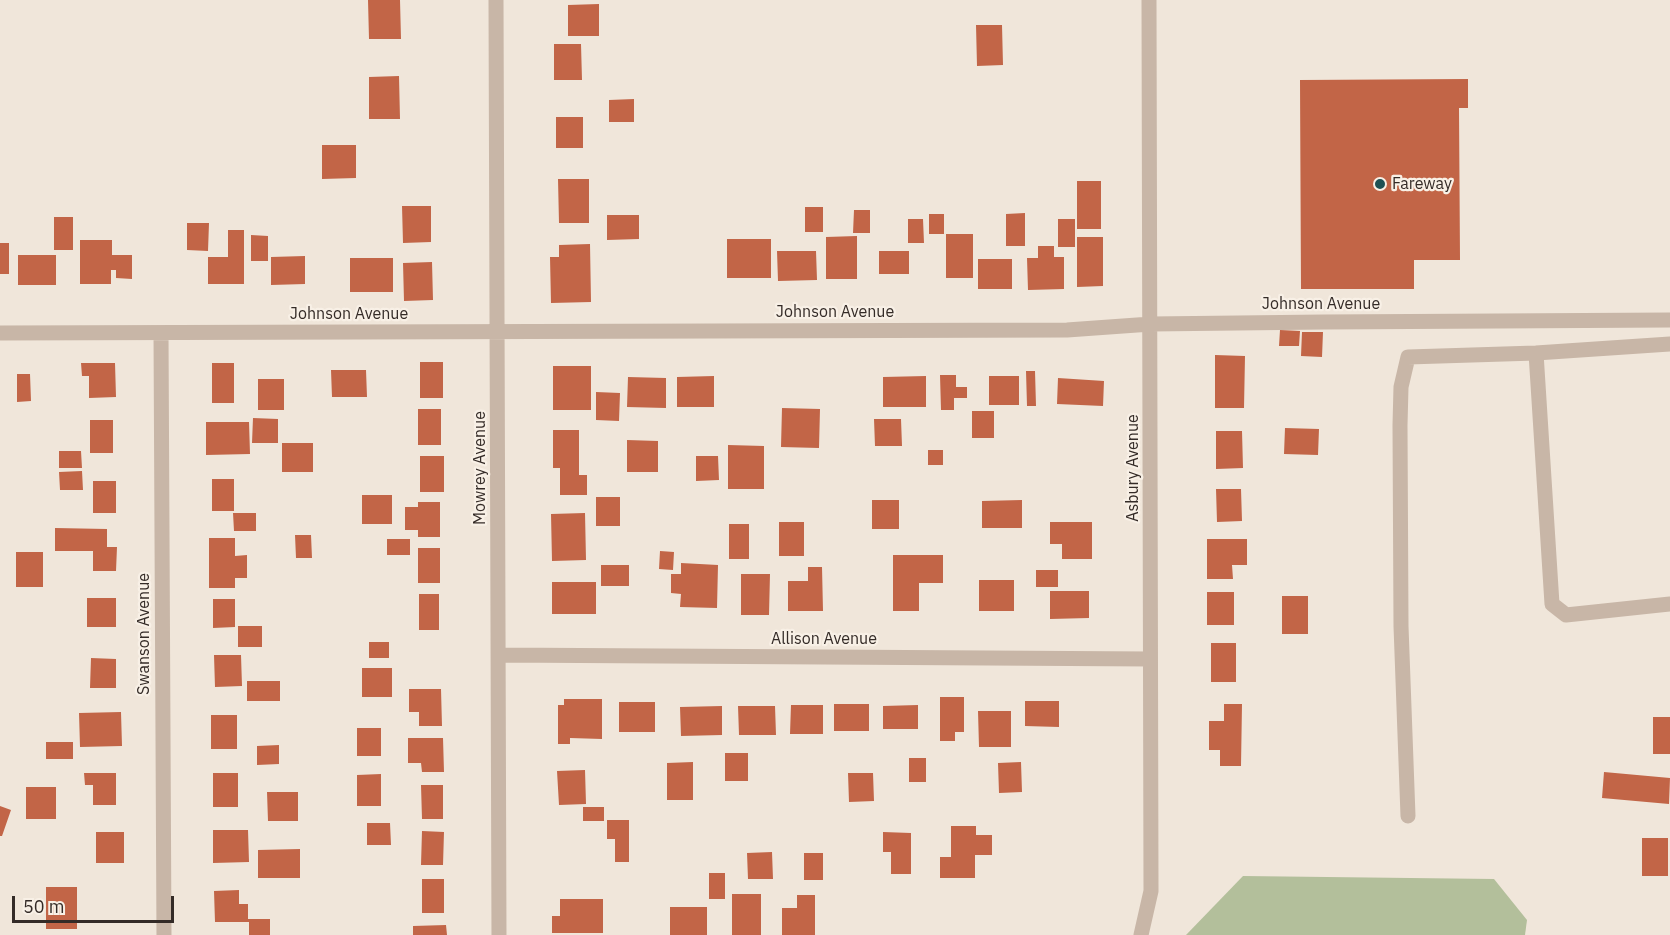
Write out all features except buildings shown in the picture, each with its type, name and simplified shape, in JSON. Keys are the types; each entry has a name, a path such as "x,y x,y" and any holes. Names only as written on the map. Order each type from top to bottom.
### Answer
{"street":[{"name":"Mowrey Avenue","path":"496,0 499,935"},
{"name":"Asbury Avenue","path":"1141,935 1151,891 1149,0"},
{"name":"Johnson Avenue","path":"0,333 1067,330 1151,324 1670,321"},
{"name":"Swanson Avenue","path":"160,333 164,935"},
{"path":"1408,816 1401,626 1400,425 1401,387 1408,357 1536,353 1670,344"},
{"path":"1536,353 1552,604 1566,615 1670,604"},
{"name":"Allison Avenue","path":"498,655 1150,659"}],"green space":[{"path":"1243,876 1494,879 1527,920 1525,935 1186,935"}],"place":[{"name":"Fareway","path":"1380,184"}]}
